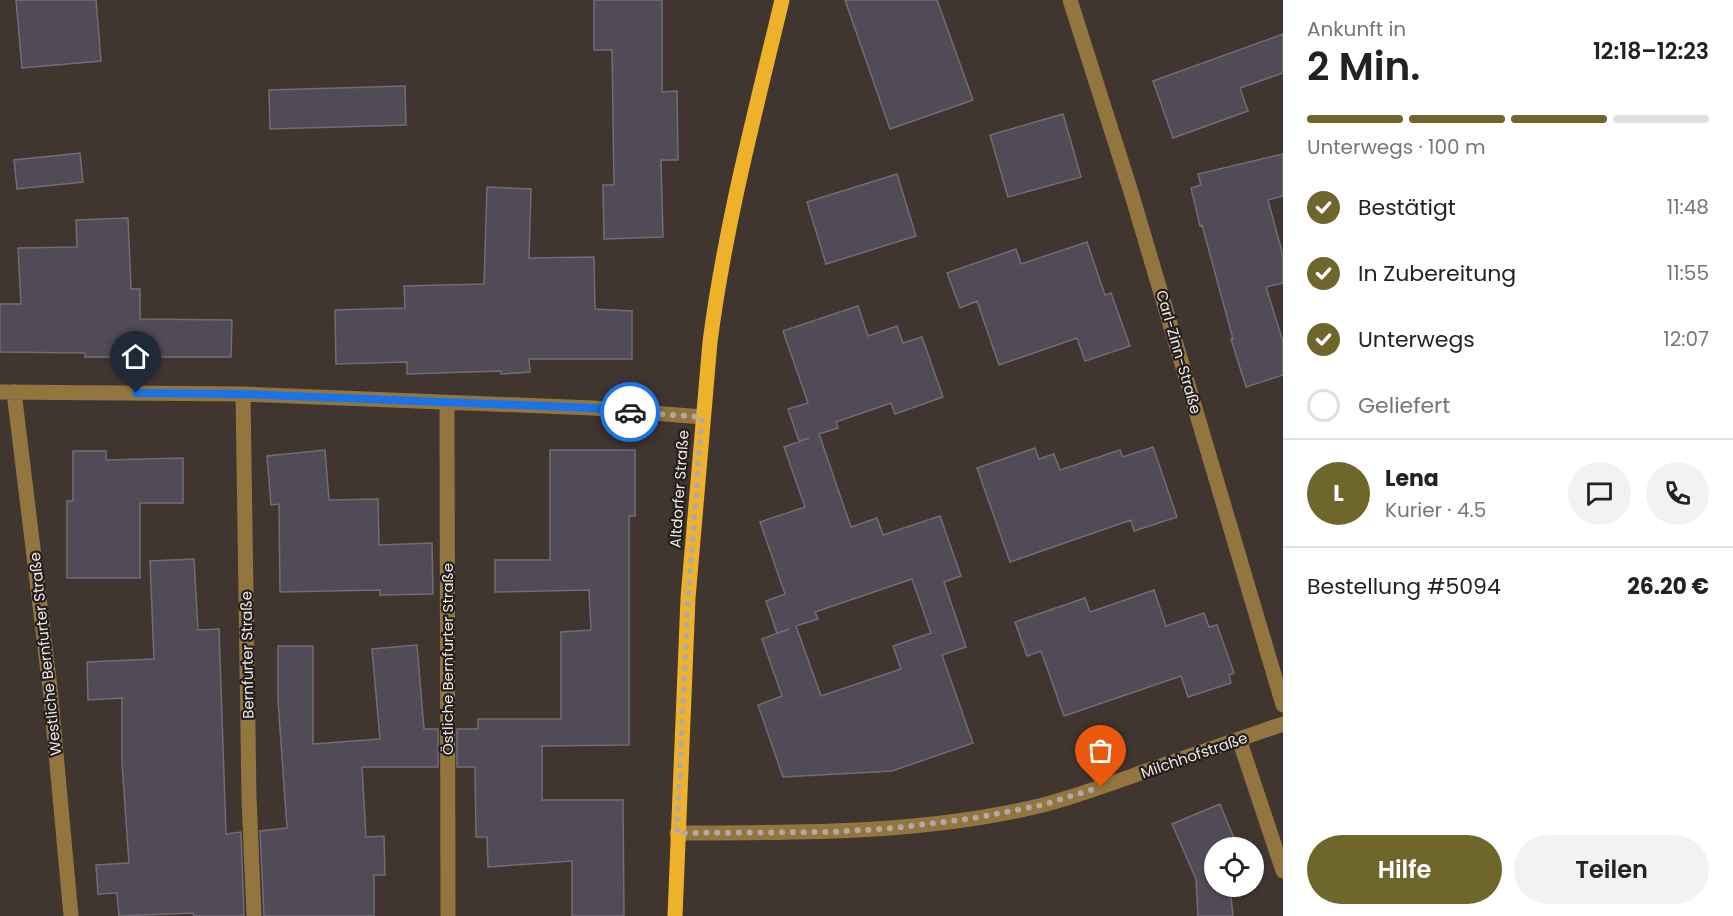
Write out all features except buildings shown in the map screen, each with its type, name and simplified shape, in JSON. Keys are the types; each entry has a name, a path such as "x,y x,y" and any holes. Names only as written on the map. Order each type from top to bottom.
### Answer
{"main road":[{"name":"Altdorfer Straße","path":"675,916 688,598 702,417 714,308 782,0"}],"street":[{"name":"Carl-Zinn-Straße","path":"1070,0 1135,202 1283,705"},
{"path":"7,392 243,394 593,408 702,417"},
{"name":"Westliche Bernfurter Straße","path":"7,392 50,688 71,916"},
{"name":"Bernfurter Straße","path":"243,394 249,798 254,916"},
{"name":"Östliche Bernfurter Straße","path":"447,402 448,916"},
{"name":"Milchhofstraße","path":"677,833 830,832 895,828 975,818 1052,802 1283,724"},
{"path":"1239,739 1283,871"}],"way so far":[{"path":"630,412 702,417 688,598 677,833 830,832 895,828 975,818 1042,805 1101,787"}],"route":[{"path":"136,393 243,394 593,408 630,412"}]}
